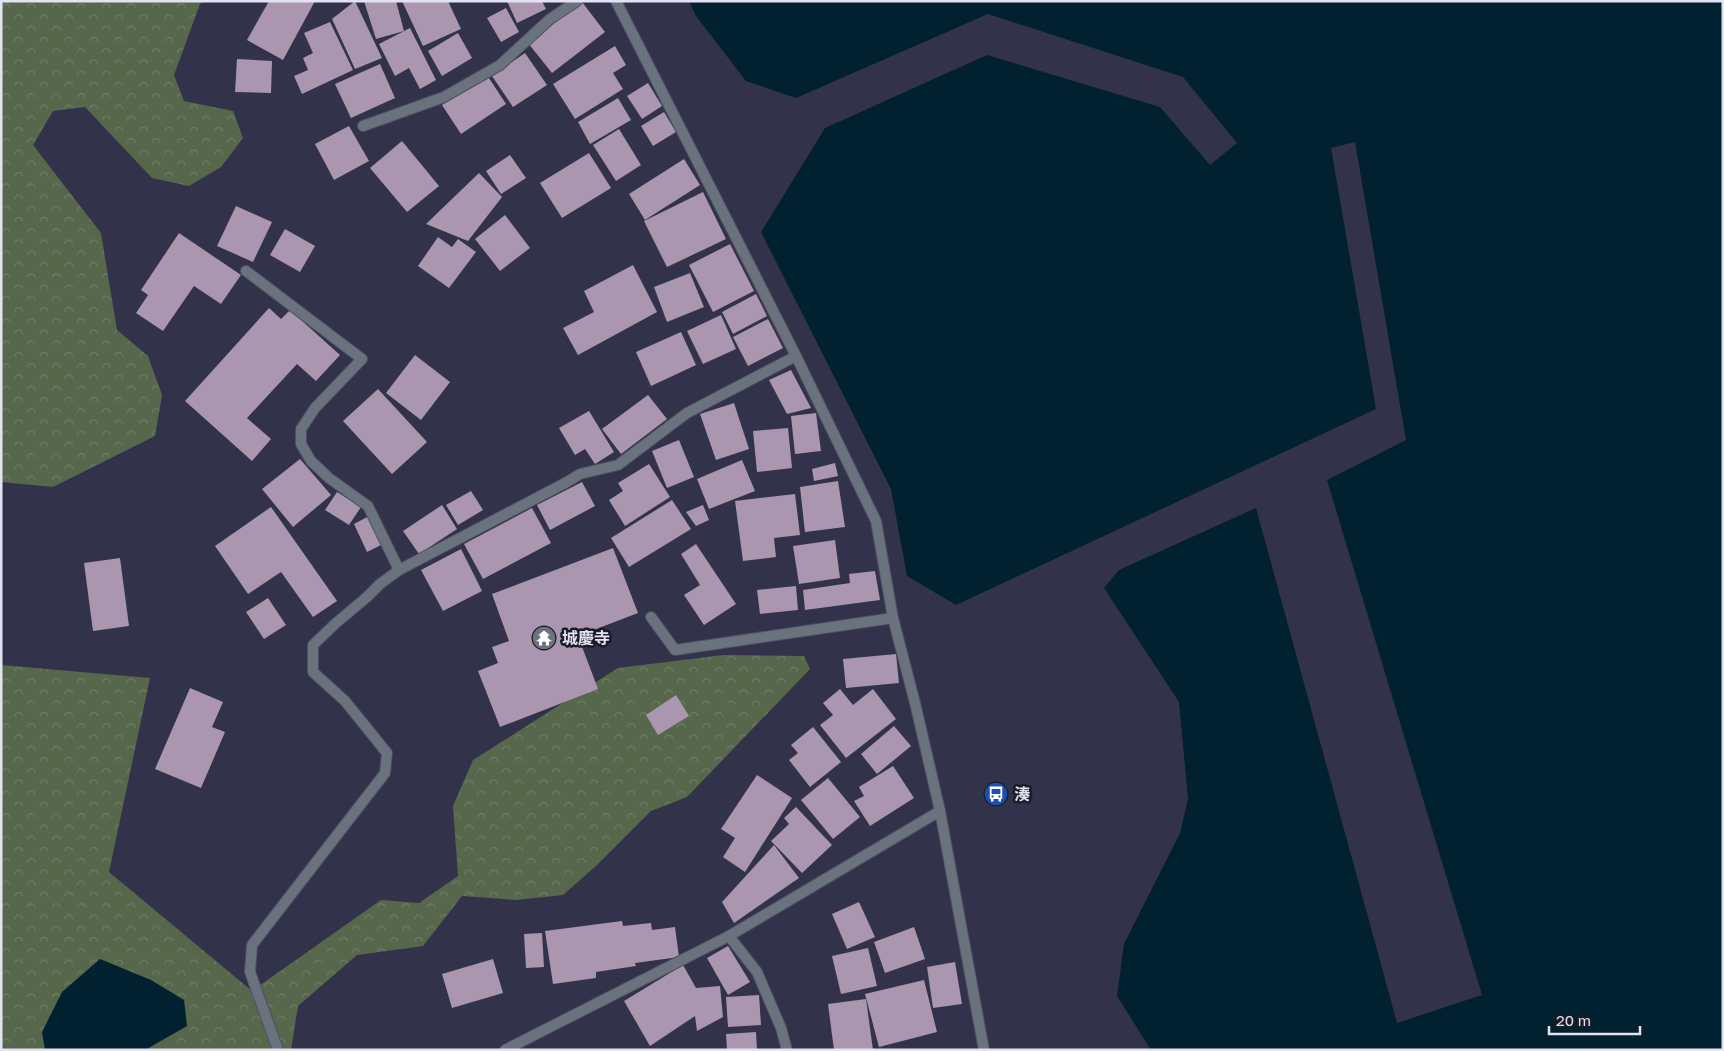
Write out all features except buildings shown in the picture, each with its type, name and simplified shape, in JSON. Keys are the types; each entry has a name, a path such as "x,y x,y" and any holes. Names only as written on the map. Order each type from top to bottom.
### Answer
{"street":[{"path":"363,126 444,97 500,66 550,19 577,1"},
{"path":"616,1 796,356 876,521 893,618 940,811 984,1050"},
{"path":"246,271 362,359 315,408 301,429 301,444 311,461 323,473 368,506 399,570"},
{"path":"278,1050 250,972 252,945 386,773 387,753 345,701 313,672 313,645 367,598 380,584 399,570 580,474 618,465 687,413 796,356"},
{"path":"651,617 675,650 893,618"},
{"path":"506,1050 729,936 940,811"},
{"path":"729,936 757,972 787,1050"}],"green space":[{"path":"1,1 203,1 200,4 174,75 184,101 233,111 243,138 221,167 189,186 152,178 85,107 53,111 33,145 101,233 117,330 148,356 162,395 155,436 53,487 1,482"},
{"path":"723,655 804,656 810,669 687,797 651,811 597,865 563,895 516,900 462,896 423,946 357,955 298,1006 291,1050 1,1050 1,665 150,678 109,872 252,991 381,900 419,903 458,876 453,806 473,760 618,668"}],"water":[{"path":"689,1 1723,1 1723,1050 1151,1050 1117,996 1124,944 1180,833 1188,799 1179,702 1104,588 1119,570 1256,508 1397,1023 1482,995 1327,480 1406,440 1355,142 1331,148 1376,409 956,605 907,576 891,489 761,232 825,128 987,55 1160,107 1210,165 1237,143 1183,77 988,14 796,98 746,81 696,16"},
{"path":"100,959 151,980 184,1000 187,1026 145,1050 45,1050 42,1032 62,992"}],"place":[{"name":"城慶寺","path":"544,638"},
{"name":"湊","path":"996,794"}]}
